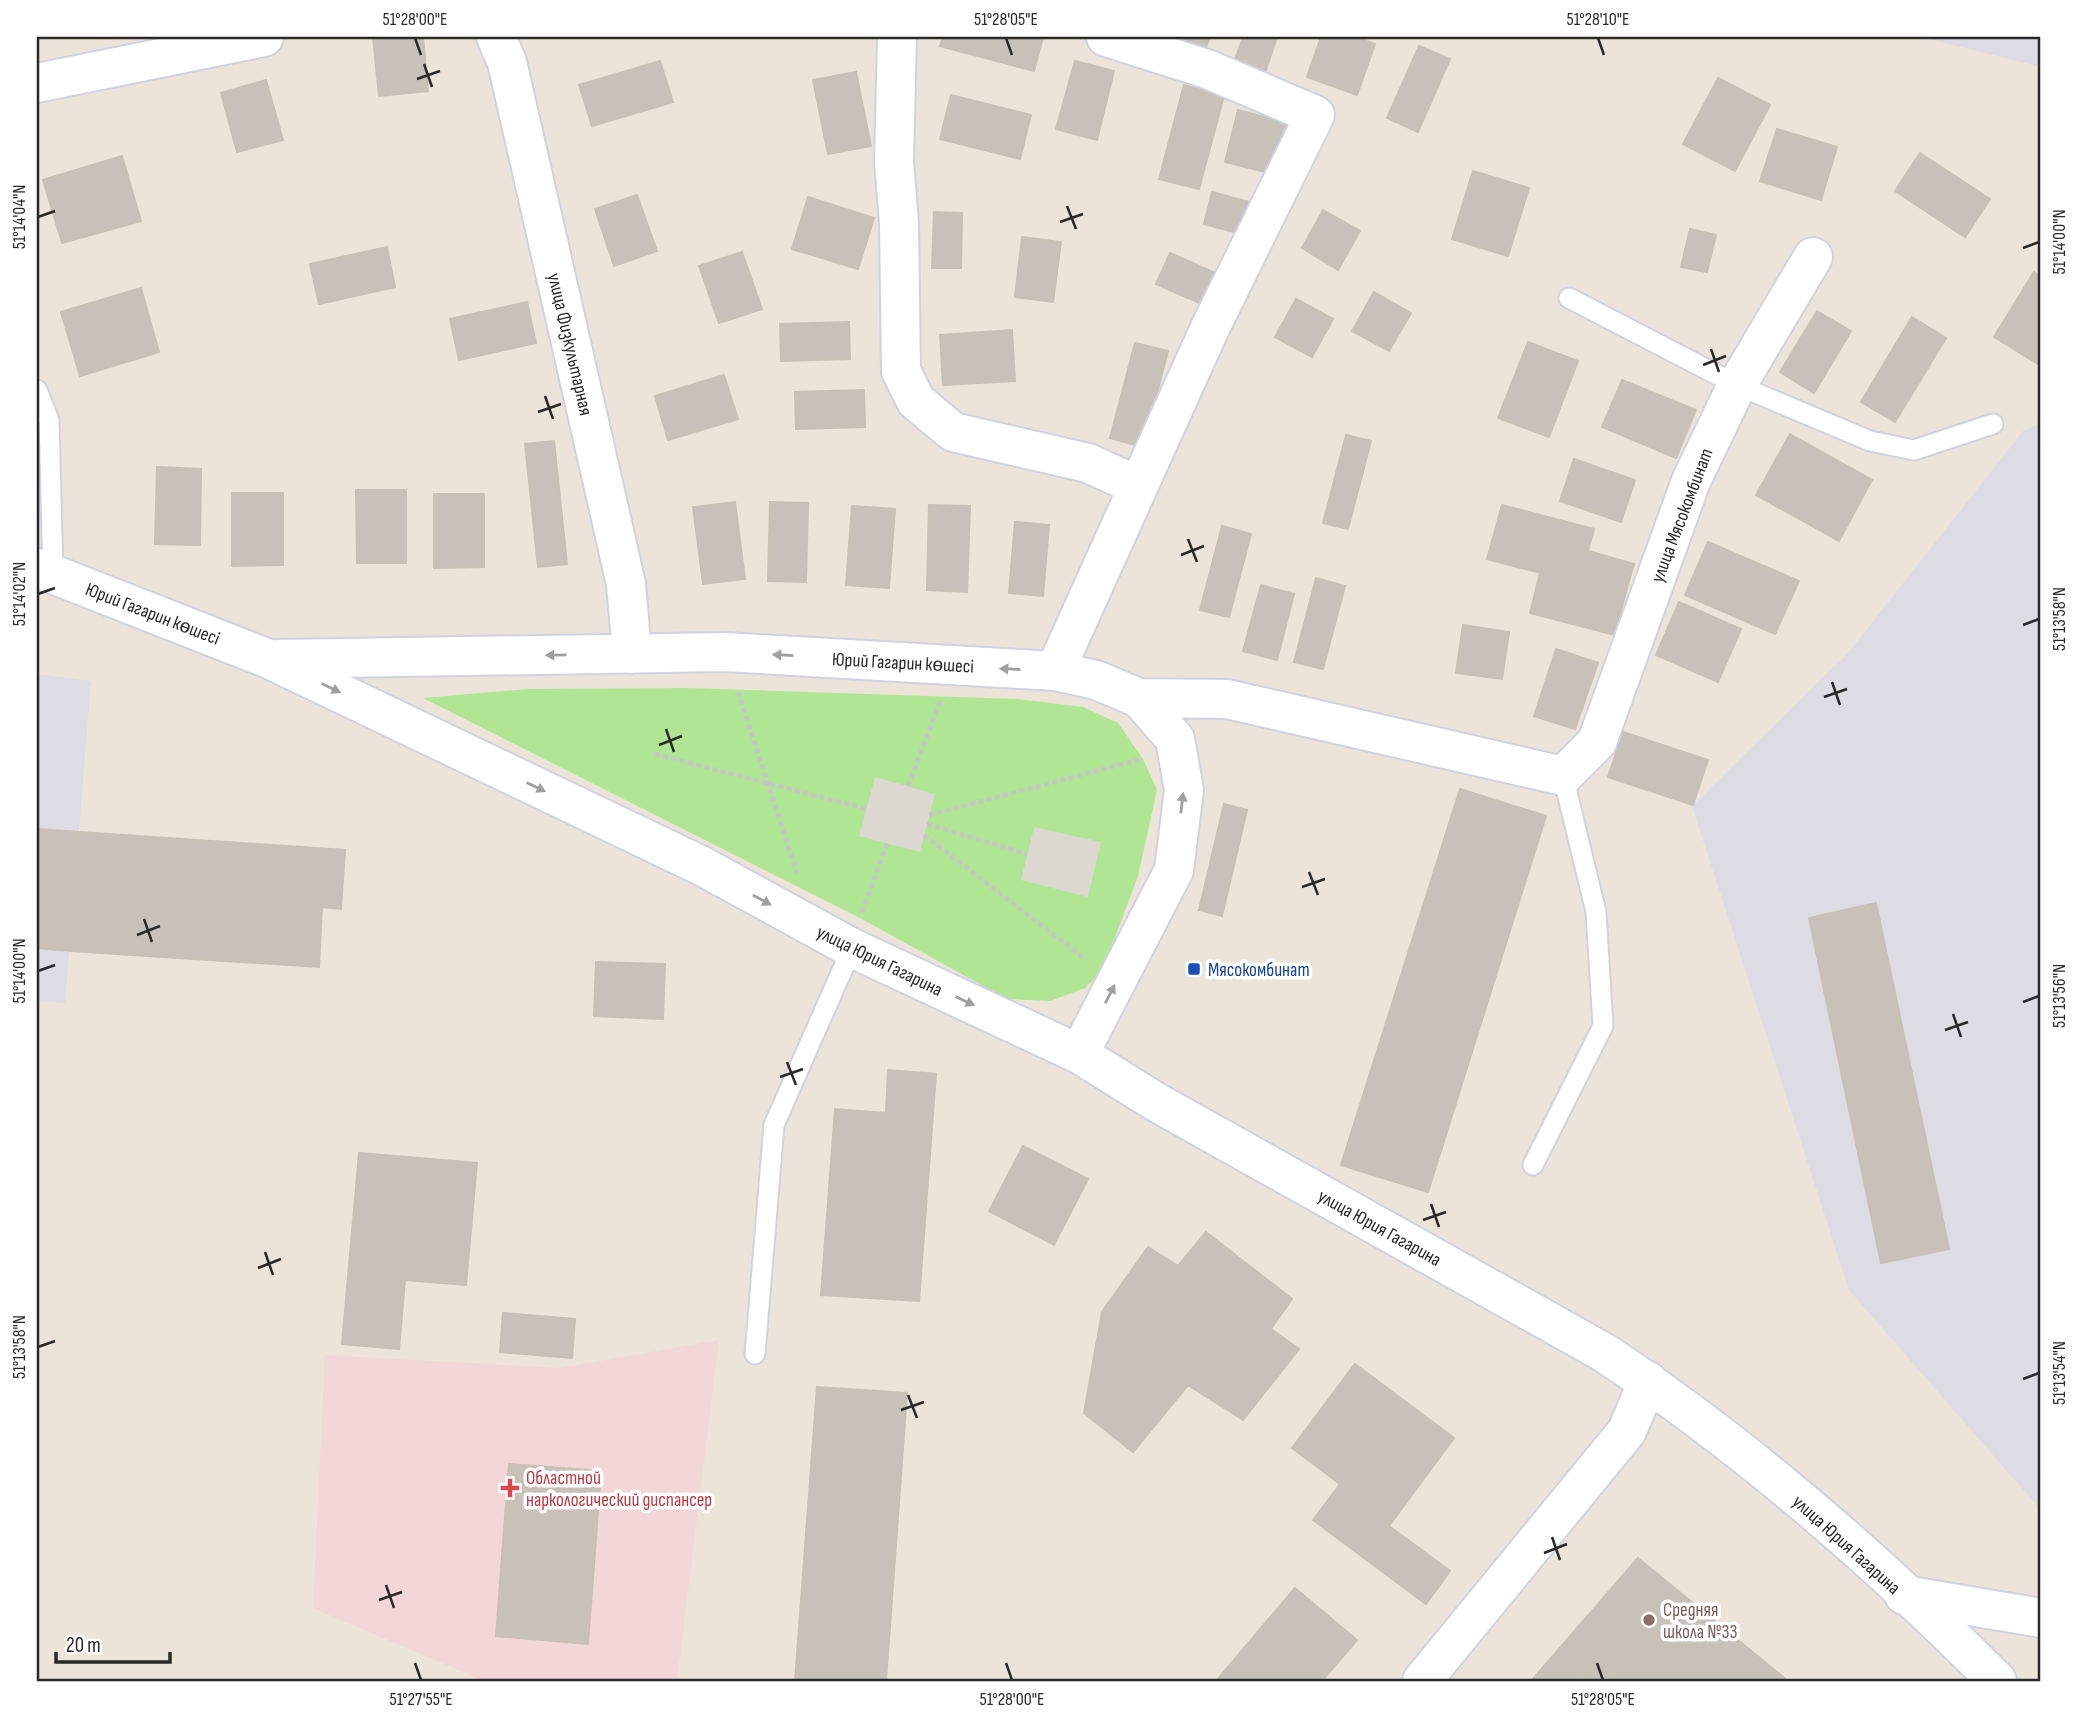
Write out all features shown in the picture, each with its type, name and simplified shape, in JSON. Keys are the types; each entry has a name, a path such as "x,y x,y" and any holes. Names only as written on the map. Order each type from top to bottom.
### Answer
{"street":[{"path":"37,83 264,37"},
{"name":"улица Физкультарная","path":"496,37 507,62 626,584 632,654"},
{"path":"897,37 894,161 899,223 901,371 916,401 953,432 1088,463 1136,485"},
{"path":"1055,671 1136,485 1315,115 1207,69 1106,37"},
{"name":"улица Мясокомбинат","path":"1563,776 1597,742 1691,481 1737,385 1813,257"},
{"name":"Юрий Гагарин көшесі","path":"45,571 269,659 702,866"},
{"name":"Юрий Гагарин көшесі","path":"269,659 725,652 1055,671 1096,680 1139,698 1175,739 1184,790 1174,870 1079,1054"},
{"path":"1139,698 1227,699 1563,776"},
{"name":"улица Юрия Гагарина","path":"702,866 816,930 856,933 1079,1054 1156,1102 1603,1352 1648,1381 1795,1497 1996,1681"},
{"path":"1422,1681 1627,1431 1648,1381"},
{"path":"1904,1595 2041,1618"}],"lane":[{"path":"1569,298 1737,385 1870,440 1914,450 1993,424"},
{"path":"37,390 49,420 45,571"},
{"path":"1533,1165 1603,1026 1596,912 1563,776"},
{"path":"755,1354 774,1125 856,933"}],"path":[{"path":"725,652 816,930"},
{"path":"908,786 942,697"},
{"path":"655,754 867,809"},
{"path":"929,815 1143,759"},
{"path":"927,824 1027,854"},
{"path":"924,835 1091,964"},
{"path":"856,933 887,844"}],"shaded area":[{"path":"1921,37 2041,37 2041,67"},
{"path":"2041,422 2041,1510 1849,1290 1692,806 1849,652 2023,431"},
{"path":"37,674 91,681 65,1003 37,1001"},
{"path":"875,777 935,794 920,852 859,836"},
{"path":"1034,827 1101,842 1088,897 1021,880"},
{"name":"Областной наркологический диспансер","path":"719,1340 677,1681 484,1681 313,1608 325,1355 560,1368"}],"green space":[{"path":"688,688 1018,699 1083,707 1118,723 1143,759 1157,790 1138,876 1102,972 1085,988 1050,1001 1007,999 860,918 423,698 529,689"}],"building":[{"path":"373,37 423,37 428,91 379,96"},
{"path":"943,37 1043,37 1034,71 940,46"},
{"path":"1172,37 1210,37 1204,52 1170,40"},
{"path":"1243,37 1277,37 1265,73 1234,62"},
{"path":"1321,37 1355,37 1375,44 1357,95 1307,77"},
{"path":"1419,46 1450,59 1418,132 1387,118"},
{"path":"660,61 673,102 592,126 579,85"},
{"path":"1075,61 1114,71 1097,140 1056,129"},
{"path":"856,72 871,146 828,154 813,80"},
{"path":"1718,78 1770,105 1735,171 1683,144"},
{"path":"266,80 283,140 237,152 221,93"},
{"path":"1184,85 1224,96 1199,189 1159,179"},
{"path":"951,95 1031,115 1020,159 940,139"},
{"path":"1238,110 1290,124 1277,175 1225,162"},
{"path":"1777,129 1837,147 1821,200 1760,181"},
{"path":"1920,153 1990,199 1965,237 1895,191"},
{"path":"122,156 141,221 62,243 43,180"},
{"path":"1473,171 1529,188 1508,256 1452,239"},
{"path":"1212,192 1253,203 1245,235 1204,224"},
{"path":"637,195 657,251 614,266 595,209"},
{"path":"808,197 874,218 858,269 792,249"},
{"path":"1323,210 1360,231 1338,270 1302,248"},
{"path":"934,212 962,213 961,268 932,268"},
{"path":"1690,229 1716,235 1707,272 1681,267"},
{"path":"1022,237 1061,242 1053,302 1015,297"},
{"path":"387,247 395,287 319,304 310,264"},
{"path":"742,252 762,309 719,323 699,266"},
{"path":"1170,253 1220,275 1206,306 1156,284"},
{"path":"2034,272 2041,277 2041,366 1994,337"},
{"path":"141,288 159,352 80,376 61,312"},
{"path":"1374,292 1411,313 1389,351 1352,331"},
{"path":"1296,299 1333,319 1312,357 1275,337"},
{"path":"527,302 536,343 459,360 450,319"},
{"path":"1817,311 1851,331 1814,393 1780,372"},
{"path":"1912,317 1946,338 1895,422 1861,402"},
{"path":"849,322 850,359 781,361 780,324"},
{"path":"1012,330 1015,381 943,385 940,335"},
{"path":"1528,342 1578,361 1549,437 1498,418"},
{"path":"1135,343 1168,351 1143,447 1110,438"},
{"path":"724,375 738,419 668,440 655,396"},
{"path":"1622,380 1696,410 1676,458 1602,427"},
{"path":"864,390 865,427 796,429 795,392"},
{"path":"1790,434 1872,480 1839,541 1756,495"},
{"path":"1346,435 1371,441 1348,529 1323,523"},
{"path":"554,441 567,564 538,567 525,444"},
{"path":"1574,459 1635,480 1621,522 1560,501"},
{"path":"157,467 201,469 200,545 155,544"},
{"path":"356,490 406,490 406,563 357,563"},
{"path":"232,493 283,493 283,565 232,566"},
{"path":"434,494 484,494 484,567 434,568"},
{"path":"735,502 745,579 703,584 693,507"},
{"path":"770,502 808,503 806,582 768,581"},
{"path":"929,505 970,506 967,592 927,590"},
{"path":"1502,505 1594,529 1588,551 1634,564 1625,595 1487,559"},
{"path":"852,506 895,509 889,588 846,585"},
{"path":"1015,522 1049,525 1043,596 1009,593"},
{"path":"1222,526 1251,534 1229,617 1200,610"},
{"path":"1708,542 1799,581 1775,634 1685,595"},
{"path":"1540,573 1625,595 1615,635 1530,613"},
{"path":"1316,578 1345,586 1323,669 1294,662"},
{"path":"1261,585 1294,594 1277,660 1243,651"},
{"path":"1679,602 1741,629 1718,682 1656,655"},
{"path":"1463,625 1509,632 1502,679 1456,673"},
{"path":"1556,649 1598,663 1575,729 1534,716"},
{"path":"1623,732 1708,760 1693,805 1608,777"},
{"path":"1460,789 1546,816 1428,1192 1341,1165"},
{"path":"1224,804 1247,810 1222,916 1199,910"},
{"path":"37,829 79,832 71,951 37,948"},
{"path":"79,832 345,850 341,909 322,907 319,967 71,951"},
{"path":"1876,903 1949,1249 1881,1263 1809,918"},
{"path":"596,962 665,964 663,1019 594,1016"},
{"path":"888,1070 936,1074 919,1301 821,1295 835,1109 886,1113"},
{"path":"1023,1146 1088,1179 1054,1245 989,1211"},
{"path":"359,1153 477,1163 466,1285 405,1280 399,1349 342,1344"},
{"path":"1206,1232 1292,1299 1271,1329 1299,1349 1243,1420 1188,1385 1133,1452 1084,1413 1102,1312 1148,1247 1178,1266"},
{"path":"503,1313 575,1319 572,1358 500,1352"},
{"path":"1355,1364 1454,1438 1389,1526 1450,1571 1426,1604 1313,1520 1340,1484 1292,1448"},
{"path":"817,1387 907,1393 886,1681 795,1681"},
{"path":"509,1464 601,1471 588,1644 496,1636"},
{"name":"Средняя школа №33","path":"1638,1558 1788,1681 1531,1681"},
{"path":"1295,1588 1357,1640 1322,1681 1216,1681"},
{"path":"1596,1664 1616,1681 1581,1681"}],"place":[{"name":"Мясокомбинат","path":"1194,969"},
{"name":"Областной наркологический диспансер","path":"510,1488"},
{"name":"Средняя школа №33","path":"1649,1620"}]}
